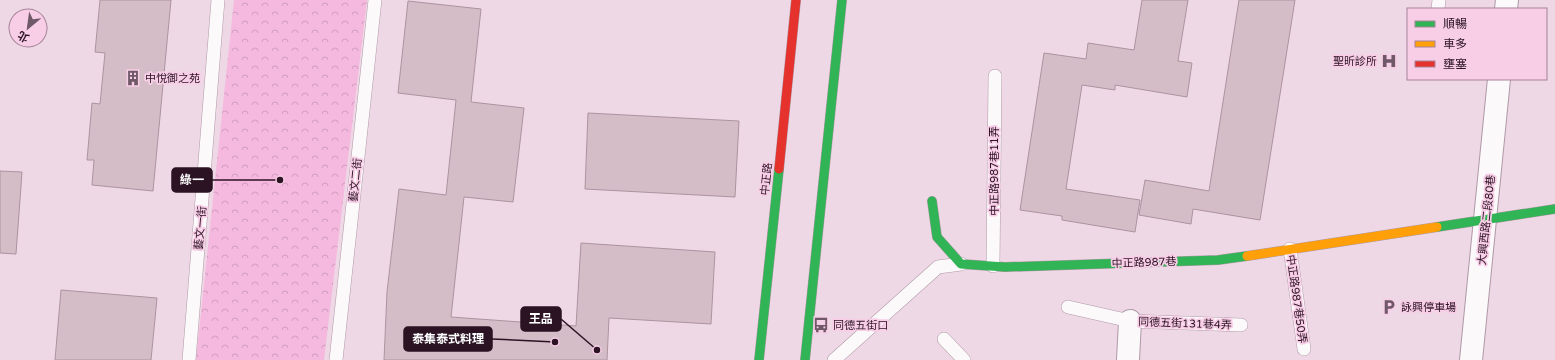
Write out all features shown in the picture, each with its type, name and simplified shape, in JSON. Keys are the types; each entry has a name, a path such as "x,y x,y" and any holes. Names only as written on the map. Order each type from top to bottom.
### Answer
{"street":[{"name":"中正路","path":"759,360 796,0"},
{"path":"805,360 842,0"},
{"name":"大興西路二段80巷","path":"1471,360 1499,80"},
{"path":"932,201 937,237 961,264"},
{"name":"中正路987巷","path":"961,264 1005,267 1218,260 1555,209"},
{"path":"1128,360 1130,321"}],"lane":[{"name":"藝文一街","path":"189,360 218,0"},
{"name":"藝文二街","path":"336,360 374,0"},
{"name":"中正路987巷11弄","path":"994,266 995,76"},
{"name":"中正路987巷50弄","path":"1290,249 1304,349"},
{"name":"中正路987巷","path":"834,360 938,267 961,264"},
{"name":"同德五街131巷4弄","path":"1068,307 1130,321 1241,325"},
{"path":"944,339 964,360"}],"green space":[{"path":"234,0 367,0 324,360 196,360"}],"building":[{"name":"中悅御之苑","path":"100,0 171,0 153,191 92,185 94,160 87,160 92,103 100,104 105,53 95,52"},
{"path":"1142,0 1188,0 1178,61 1192,63 1187,97 1115,85 1115,90 1082,85 1066,189 1140,200 1135,232 1062,220 1062,216 1020,210 1044,53 1086,59 1088,43 1134,50"},
{"path":"1239,0 1295,0 1260,220 1193,209 1191,224 1139,215 1145,180 1209,191"},
{"path":"408,1 481,9 471,102 524,108 513,202 464,197 451,317 576,326 581,243 715,252 711,324 609,318 607,360 384,360 387,292 399,189 446,195 456,100 398,93"},
{"path":"588,113 739,121 735,197 585,189"},
{"path":"0,171 22,172 16,254 0,253"},
{"path":"61,290 157,298 151,360 55,360"}],"traffic: fast":[{"path":"805,360 842,0"},
{"path":"759,360 779,169"},
{"path":"932,201 937,237 961,264 1005,267 1218,260 1247,256"},
{"path":"1437,227 1555,209"}],"traffic: slow":[{"path":"1247,256 1437,227"}],"traffic: jam":[{"path":"779,169 796,0"}],"place":[{"name":"聖昕診所","path":"1389,61"},
{"name":"中悅御之苑","path":"133,78"},
{"name":"綠一","path":"280,180"},
{"name":"詠興停車場","path":"1389,307"},
{"name":"同德五街口","path":"821,325"},
{"name":"泰集泰式料理","path":"555,342"},
{"name":"王品","path":"597,350"}]}
